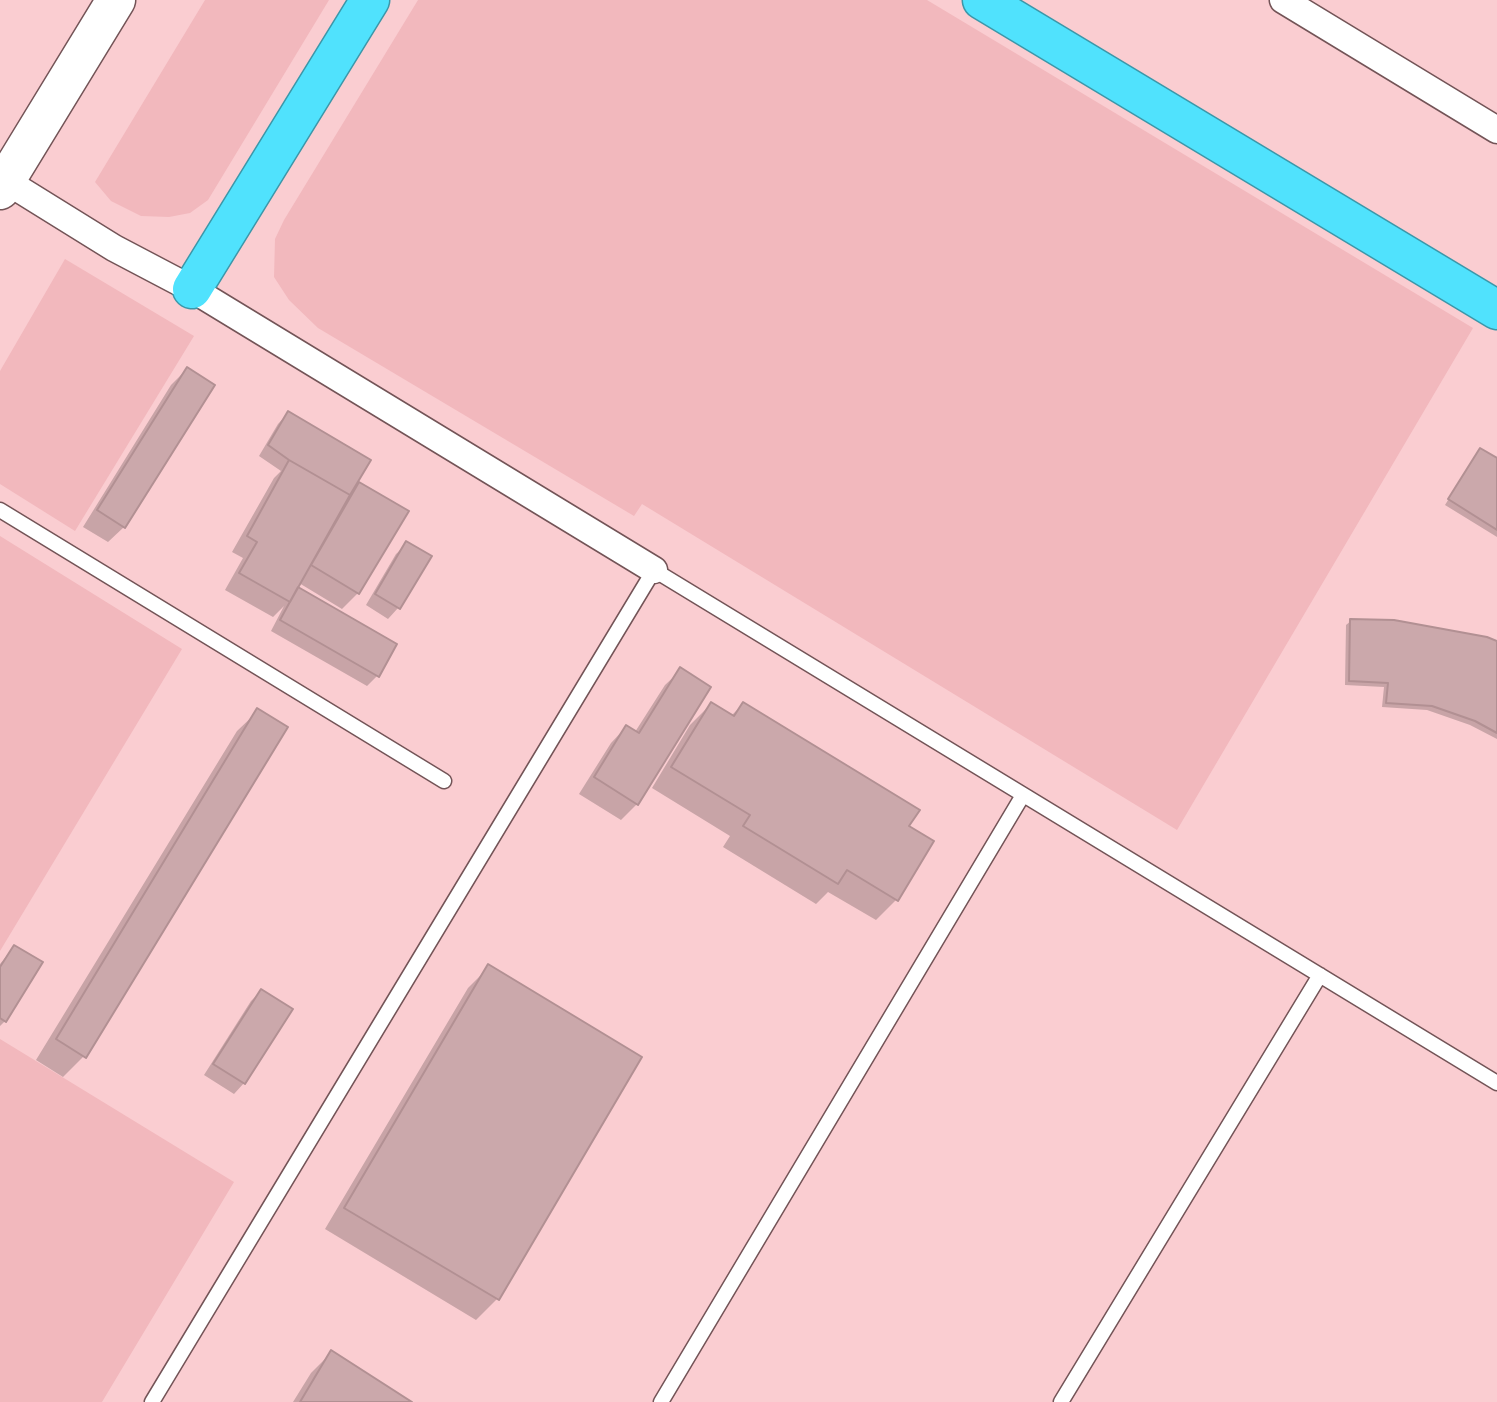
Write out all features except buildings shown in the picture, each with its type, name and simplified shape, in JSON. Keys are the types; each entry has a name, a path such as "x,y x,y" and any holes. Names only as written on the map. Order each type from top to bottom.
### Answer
{"highway":[{"path":"192,289 370,0"},
{"path":"982,0 1497,310"}],"street":[{"path":"116,0 3,186 192,289 654,570"},
{"path":"1283,0 1497,130"}],"lane":[{"path":"0,510 444,781"},
{"path":"152,1402 654,570 1497,1083"},
{"path":"661,1402 1023,795"},
{"path":"1061,1402 1320,975"}],"shaded area":[{"path":"0,0 1497,0 1497,1402 0,1402"},
{"path":"205,0 329,0 208,200 190,213 169,217 141,216 111,201 95,182"},
{"path":"418,0 927,0 1473,328 1177,830 642,504 634,516 318,328 289,300 274,277 275,239"},
{"path":"65,259 194,336 75,531 0,484 0,371"},
{"path":"0,536 182,649 0,951"},
{"path":"0,1039 234,1182 102,1402 0,1402"}]}
